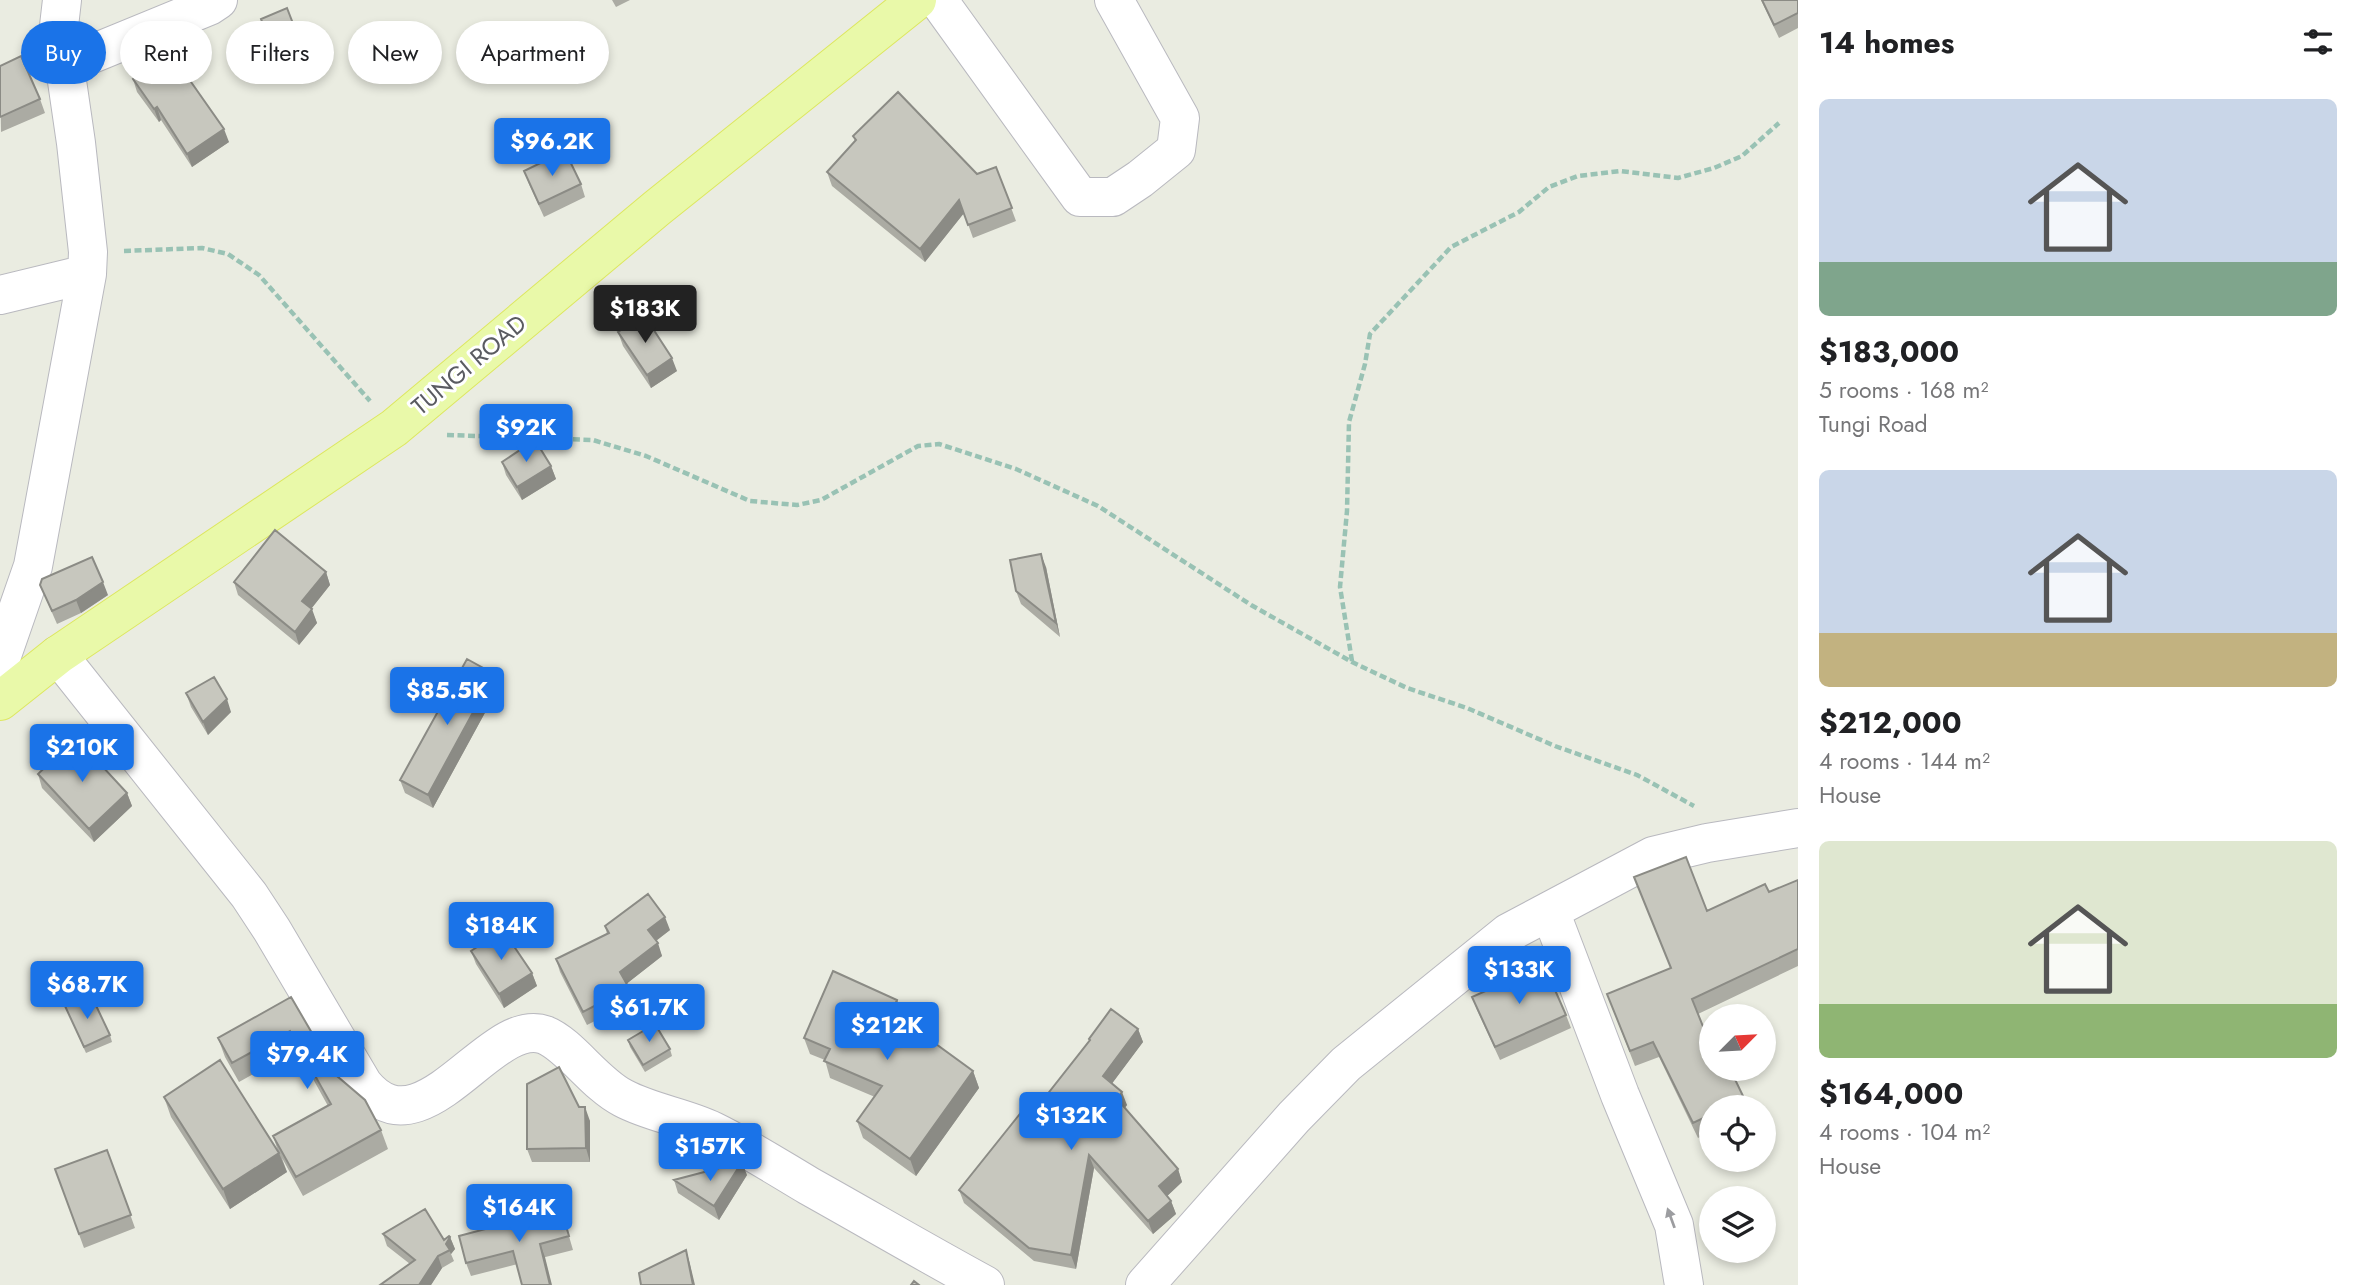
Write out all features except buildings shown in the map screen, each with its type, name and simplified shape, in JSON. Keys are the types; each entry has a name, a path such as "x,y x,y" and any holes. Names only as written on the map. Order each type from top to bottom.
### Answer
{"main road":[{"name":"TUNGI ROAD","path":"0,701 58,655 390,430 657,208 917,0"}],"street":[{"path":"60,21 62,0"},
{"path":"106,48 218,0"},
{"path":"938,0 1080,197 1113,197 1176,150 1180,118 1114,0"},
{"path":"0,661 33,566 88,263 68,84"},
{"path":"0,295 88,263"},
{"path":"58,655 249,895 374,1098 398,1104 422,1102 512,1038 532,1031 548,1036 605,1087 624,1099 709,1129 985,1285"},
{"path":"1145,1285 1294,1117 1346,1064 1508,933 1653,856 1747,835 1798,828"},
{"path":"1550,911 1620,1095 1674,1225 1684,1285"}],"path":[{"path":"1352,662 1340,587 1347,511 1349,422 1365,364 1370,334 1451,247 1519,212 1549,187 1578,176 1620,171 1678,178 1714,168 1742,156 1779,123"},
{"path":"88,263 202,248 228,254 259,275 390,430 593,440 646,456 750,501 797,505 821,500 918,446 939,444 1016,469 1098,506 1251,605 1352,662 1407,688 1467,708 1555,746 1637,775 1747,835"}]}
